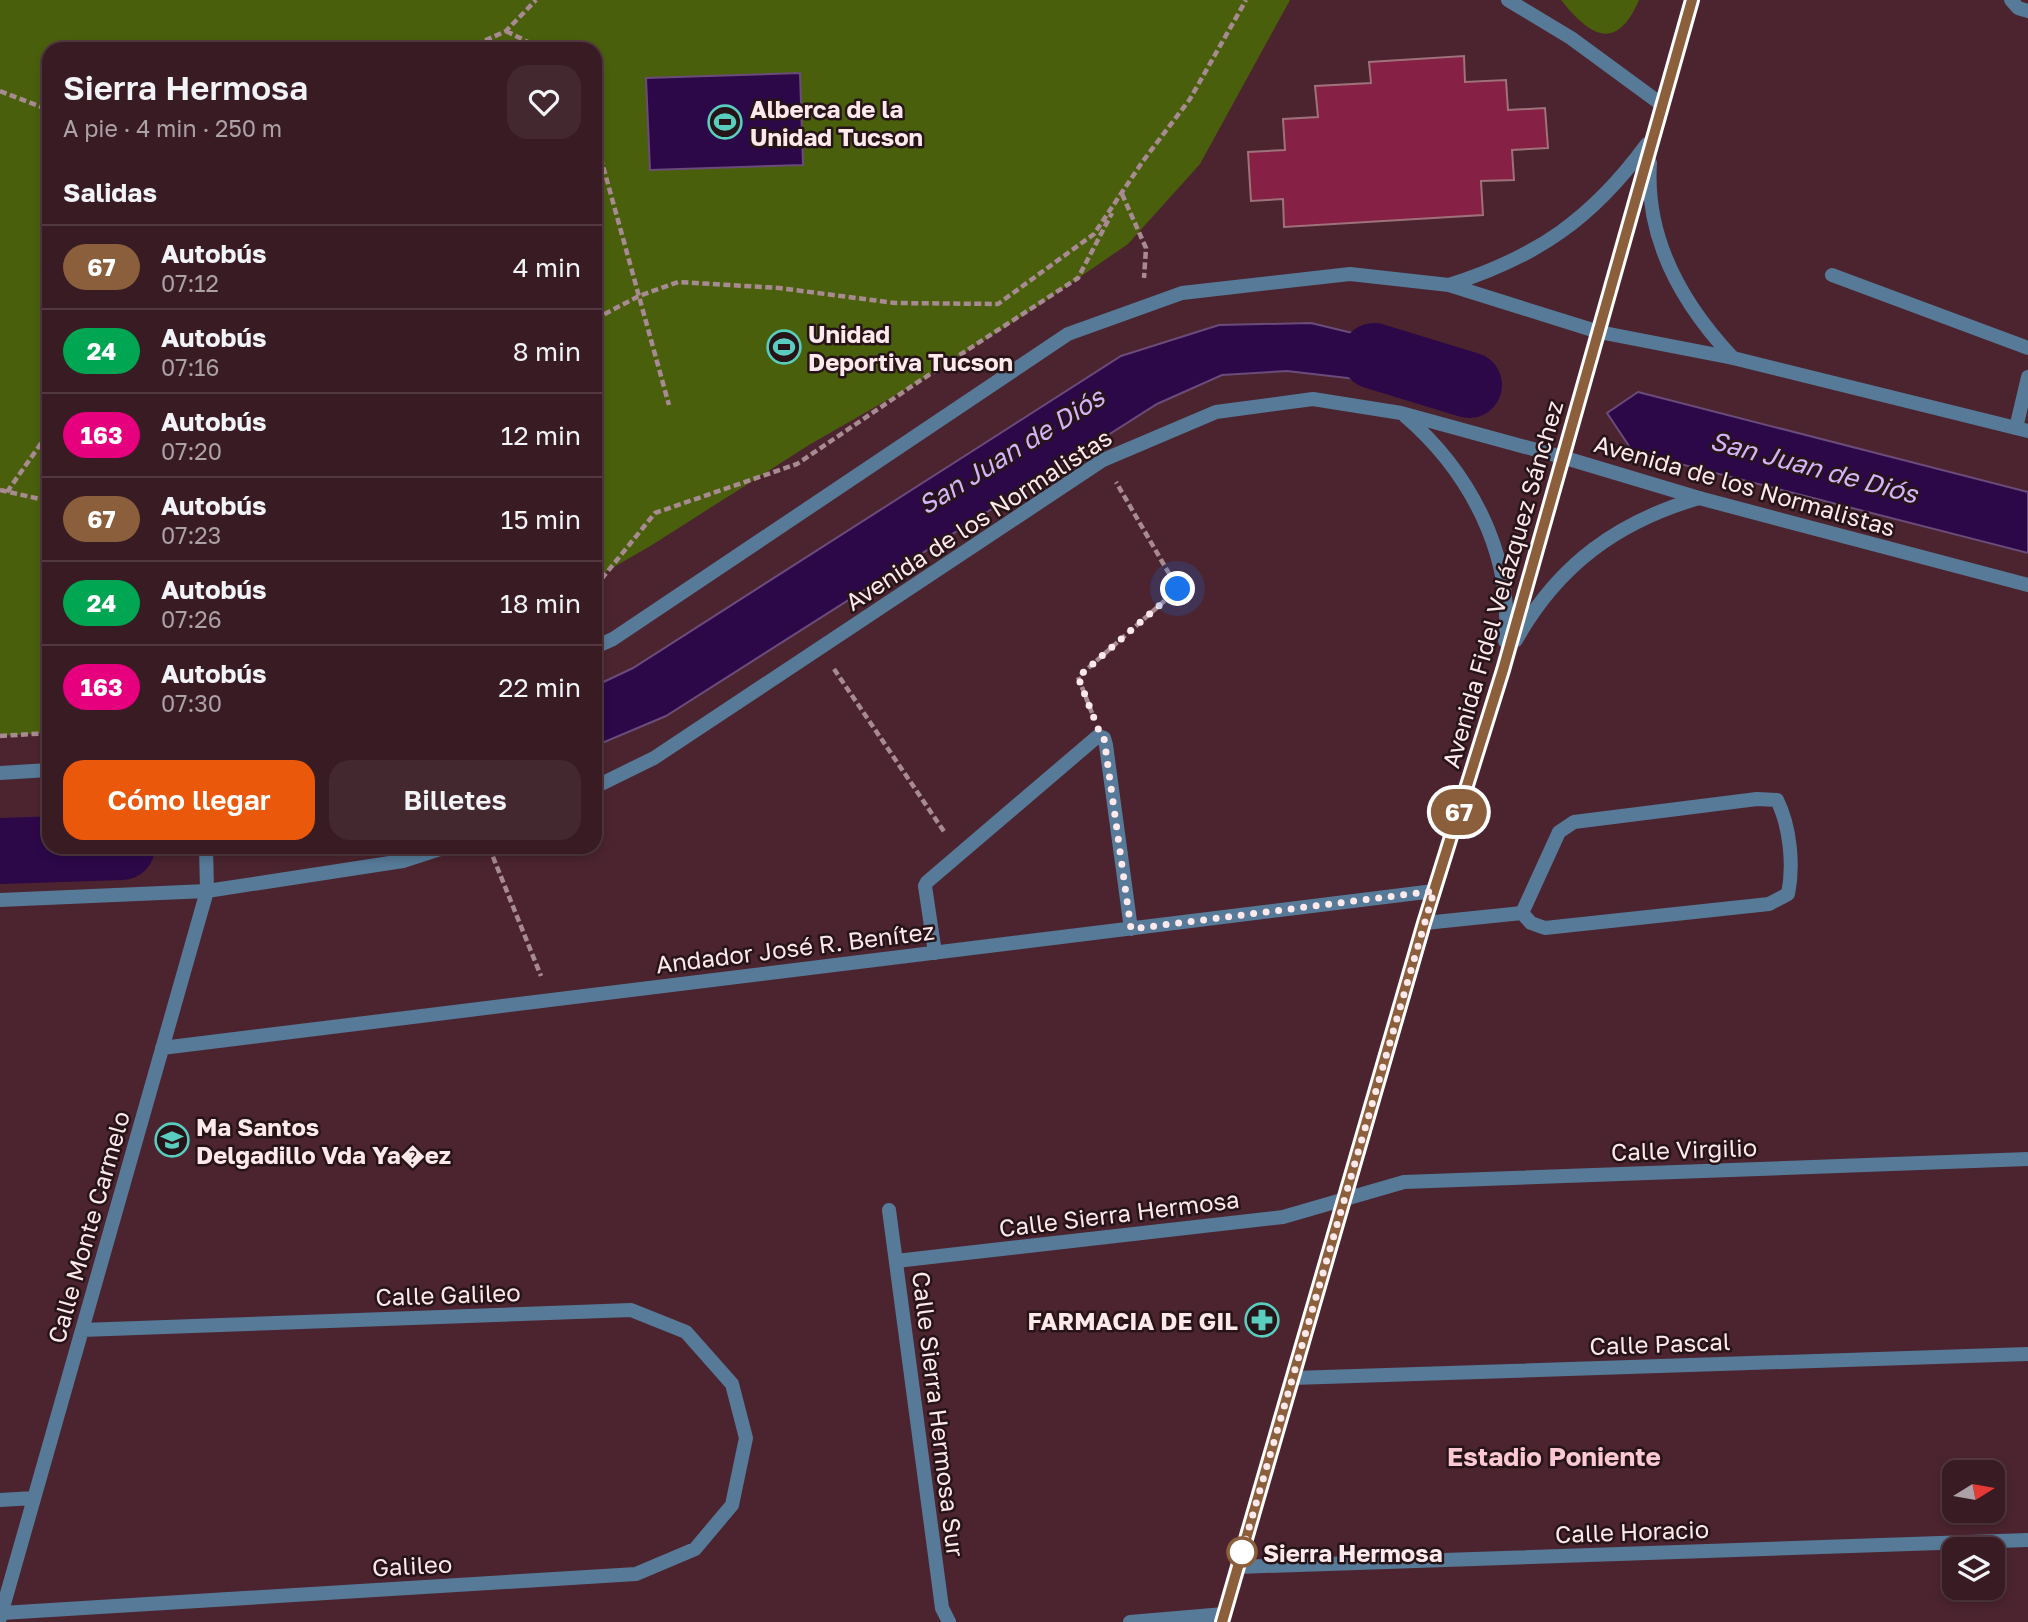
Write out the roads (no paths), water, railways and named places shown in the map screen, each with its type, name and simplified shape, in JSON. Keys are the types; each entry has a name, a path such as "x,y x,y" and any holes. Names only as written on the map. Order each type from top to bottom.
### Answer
{"street":[{"path":"1508,0 1571,38 1661,104"},
{"name":"Avenida Fidel Velázquez Sánchez","path":"1223,1618 1424,923 1503,670 1692,0"},
{"path":"2011,0 2018,8 2028,11"},
{"path":"1449,285 1490,272 1528,254 1564,230 1597,203 1626,172 1651,138"},
{"path":"1651,138 1649,171 1658,237 1686,302 1733,358"},
{"path":"602,644 1068,334 1182,293 1350,274 1449,285 1599,332 1733,358 2022,429 2028,377"},
{"path":"1832,275 2028,348"},
{"name":"Avenida de los Normalistas","path":"602,784 654,758 1103,460 1216,412 1313,399 1401,413 1699,498 2028,586"},
{"path":"1401,413 1427,435 1449,460 1484,518 1497,555 1504,593 1506,632 1503,670"},
{"path":"1503,670 1535,609 1556,582 1582,558 1608,537 1637,520 1699,498"},
{"path":"935,953 925,886 958,853 1093,739 1101,736 1106,745 1131,929"},
{"path":"0,772 42,770"},
{"path":"1757,799 1777,800 1785,816 1791,878 1788,894 1769,904 1545,928 1531,923 1522,913 1559,832 1574,822 1757,799"},
{"name":"Calle Monte Carmelo","path":"1,1615 207,891 206,854"},
{"path":"0,900 207,891 403,861 424,854"},
{"name":"Andador José R. Benítez","path":"162,1048 1434,891"},
{"path":"1424,923 1522,913"},
{"name":"Calle Virgilio","path":"1345,1197 1404,1182 2028,1159"},
{"name":"Calle Sierra Hermosa","path":"896,1262 1283,1217 1345,1197"},
{"name":"Calle Sierra Hermosa Sur","path":"890,1210 942,1608 949,1622"},
{"name":"Calle Galileo","path":"82,1330 631,1310 686,1332 732,1384 746,1438"},
{"name":"Calle Pascal","path":"1293,1378 2028,1354"},
{"name":"Galileo","path":"1,1615 636,1574 695,1549 732,1505 746,1438"},
{"path":"0,1500 34,1498"},
{"name":"Calle Horacio","path":"1237,1567 2028,1540"},
{"path":"1130,1622 1223,1618"}],"water":[{"name":"Alberca de la Unidad Tucson","path":"800,73 803,165 650,170 646,78"},
{"path":"1311,323 1435,353 1460,383 1421,394 1356,379 1287,371 1222,375 1157,404 666,716 602,743 602,683 633,668 1121,356 1219,325"},
{"path":"1638,392 2028,492 2028,553 1633,452 1607,413"},
{"path":"0,834 42,835 42,854 100,854 75,866 0,869"}],"waterway":[{"name":"San Juan de Diós","path":"1374,356 1469,385"},
{"name":"San Juan de Diós","path":"0,851 42,850"}],"place":[{"name":"Alberca de la Unidad Tucson","path":"725,122"},
{"name":"Unidad Deportiva Tucson","path":"784,347"},
{"name":"Ma Santos Delgadillo Vda Ya�ez","path":"172,1140"},
{"name":"FARMACIA DE GIL","path":"1262,1320"},
{"name":"Sierra Hermosa","path":"1242,1552"}],"district":[{"name":"Estadio Poniente","path":"1554,1456"}]}
